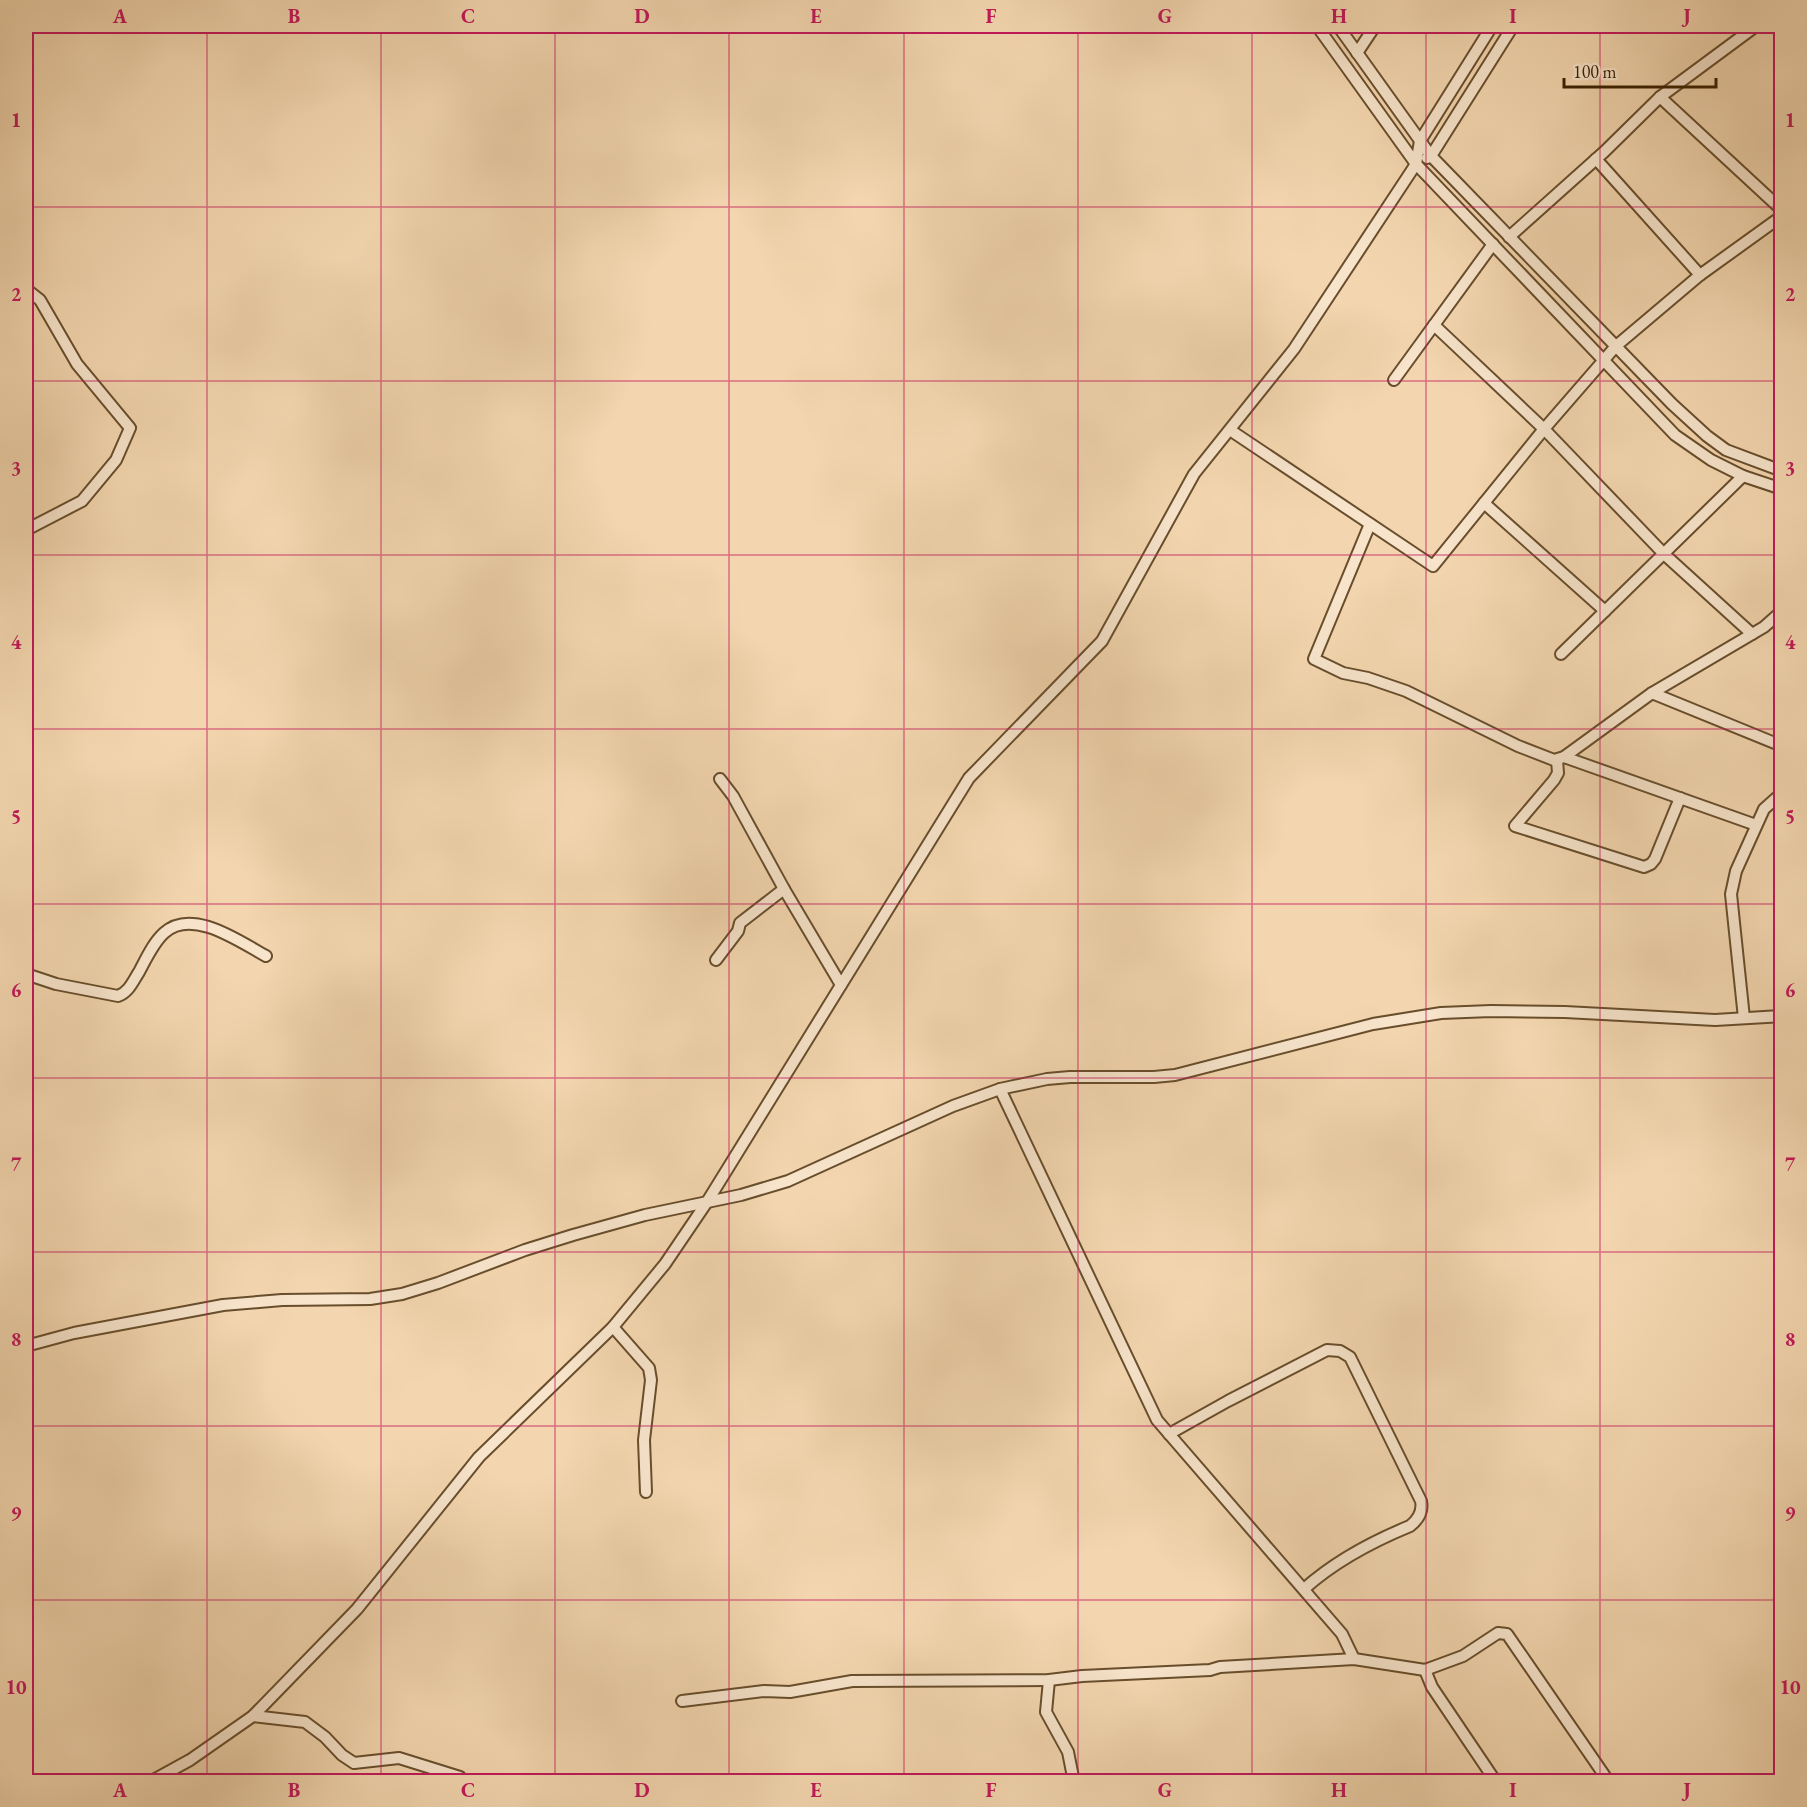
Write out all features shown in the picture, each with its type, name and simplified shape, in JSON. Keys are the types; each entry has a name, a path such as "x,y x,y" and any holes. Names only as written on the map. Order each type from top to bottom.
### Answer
{"street":[{"path":"1317,26 1416,164 1675,435 1711,460 1743,476 1782,489"},
{"path":"1338,26 1431,156 1672,404 1726,450 1782,471"},
{"path":"1357,53 1375,26"},
{"path":"150,1782 190,1760 253,1716 357,1609 479,1458 613,1327 665,1264 707,1202 969,778 1102,641 1194,474 1294,349 1416,164 1420,141 1492,26"},
{"path":"1416,164 1431,156 1513,26"},
{"path":"1509,237 1596,159 1660,97 1756,26"},
{"path":"1660,97 1782,210"},
{"path":"1596,159 1700,275"},
{"path":"1230,430 1433,566 1603,359 1700,275 1782,216"},
{"path":"1394,380 1492,244"},
{"path":"26,289 40,300 77,364 130,428 116,460 82,501 26,530"},
{"path":"1434,325 1544,429 1664,554 1752,634"},
{"path":"1561,654 1743,476"},
{"path":"1484,503 1605,611"},
{"path":"1370,524 1314,659 1343,673 1406,690 1518,746 1756,825"},
{"path":"1680,798 1655,859 1644,867 1515,826 1554,780 1561,759 1652,693 1764,627 1782,611"},
{"path":"1652,693 1782,746"},
{"path":"720,779 733,796 784,890 841,985"},
{"path":"1744,1018 1731,894 1736,871 1764,809 1782,793"},
{"path":"716,960 738,931 740,922 784,890"},
{"path":"26,974 56,984 118,996 128,989 160,937 173,927 188,925 206,925 266,956"},
{"path":"26,1346 74,1333 223,1305 282,1300 370,1299 402,1294 438,1283 509,1255 573,1235 645,1215 741,1195 788,1181 953,1106 1000,1089 1047,1079 1175,1075 1373,1024 1441,1013 1565,1012 1687,1020 1782,1016"},
{"path":"1000,1089 1157,1420 1342,1634 1354,1659"},
{"path":"613,1327 648,1368 651,1380 644,1440 646,1492"},
{"path":"1169,1434 1327,1350 1340,1351 1350,1357 1421,1501 1421,1510 1418,1518 1410,1526 1344,1557 1304,1589"},
{"path":"682,1701 764,1691 790,1692 852,1681 1049,1680 1354,1659 1425,1670 1463,1656 1498,1633 1507,1634 1609,1782"},
{"path":"1425,1670 1431,1687 1496,1782"},
{"path":"1049,1680 1046,1712 1068,1752 1074,1782"},
{"path":"253,1716 305,1722 354,1763 399,1758 460,1777"}]}
